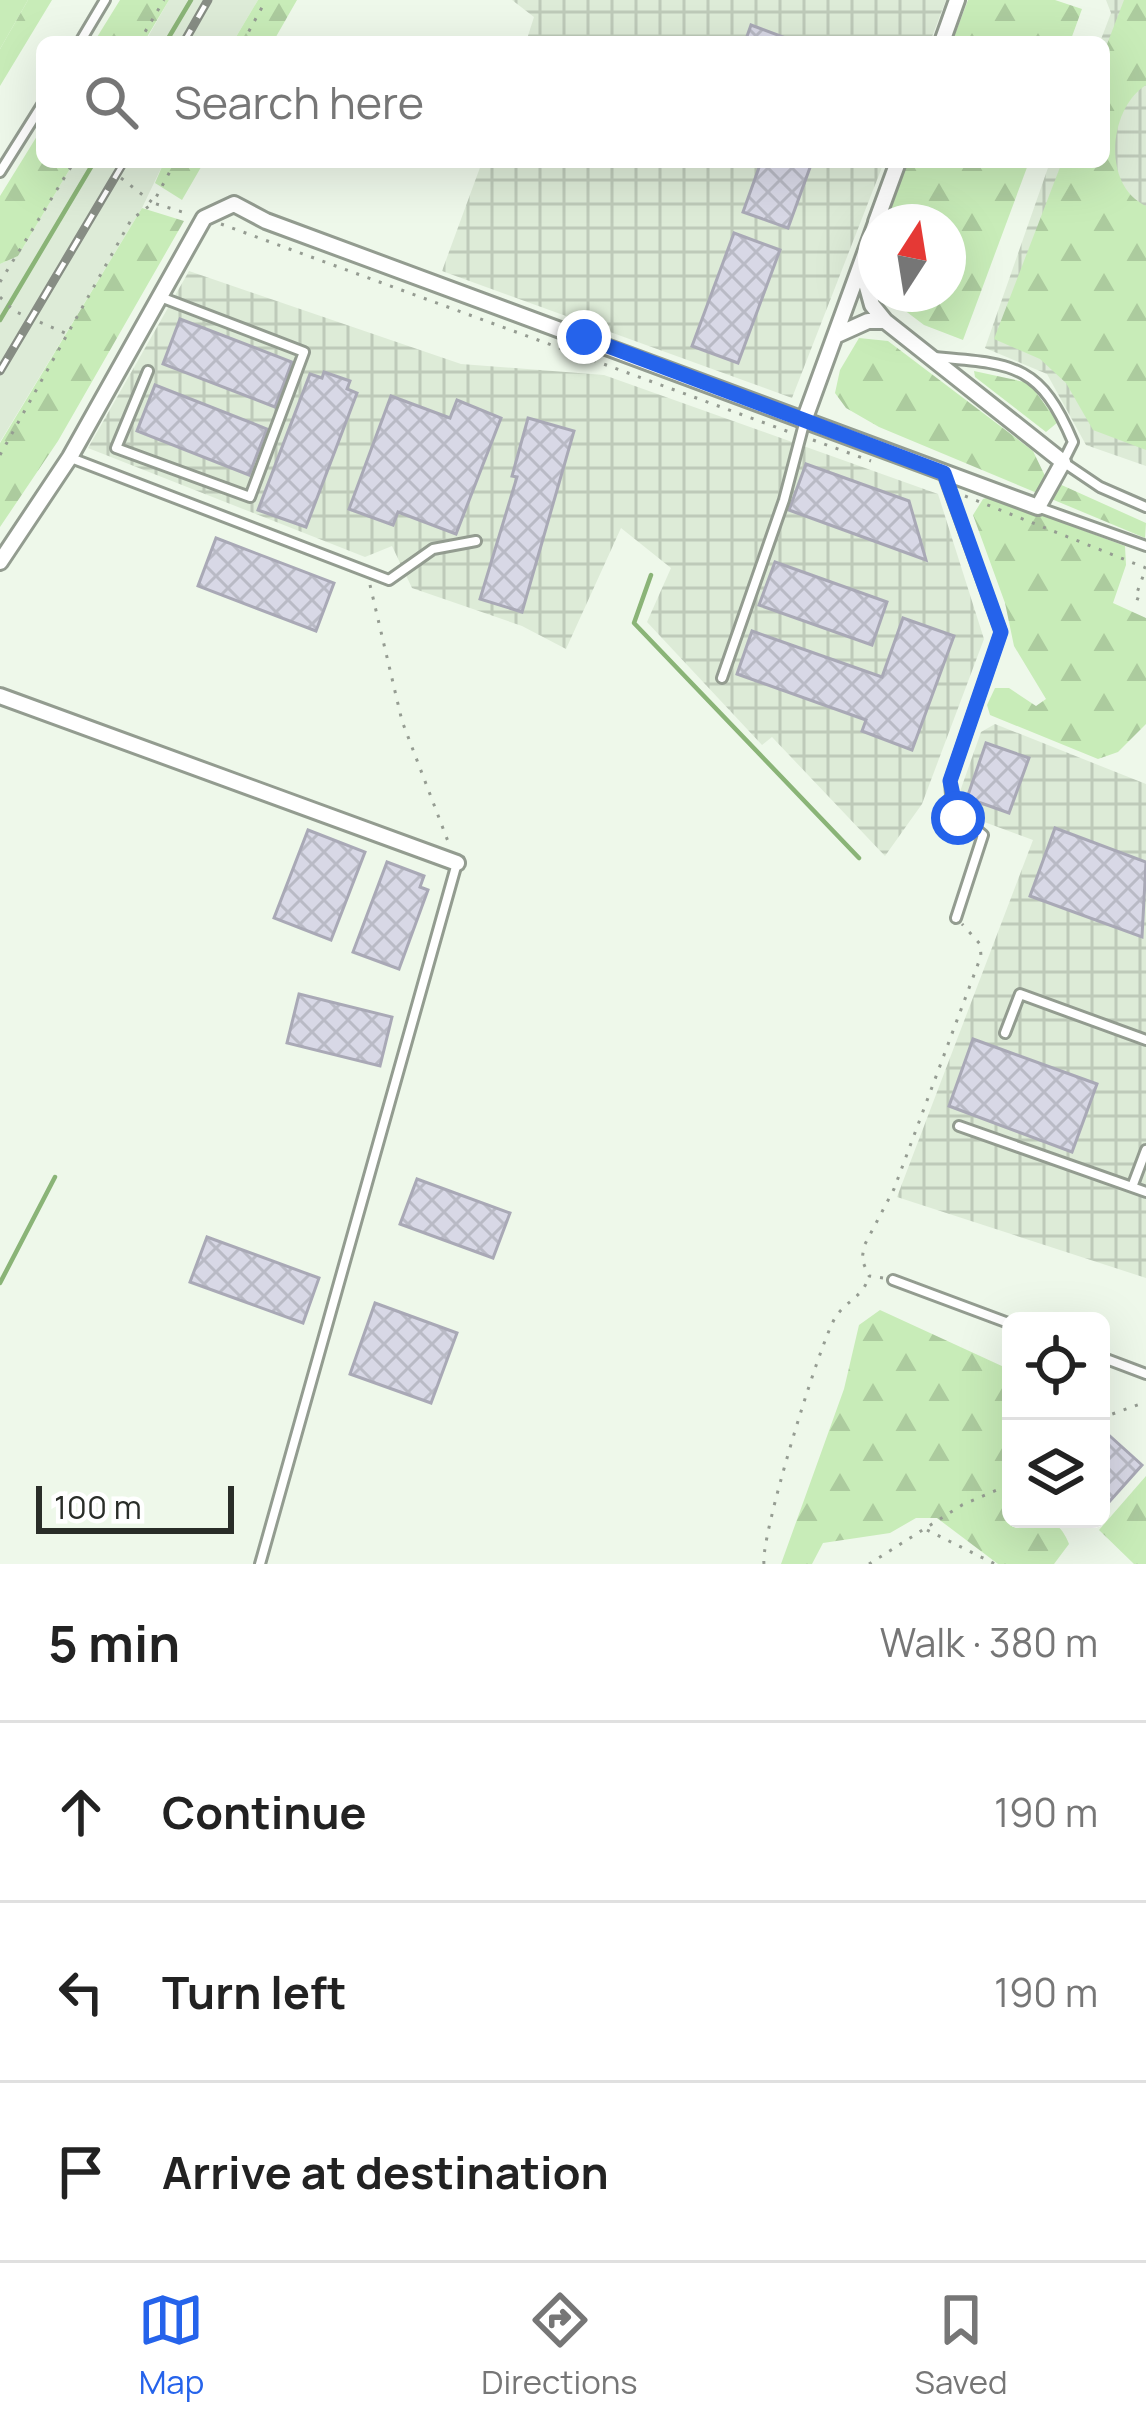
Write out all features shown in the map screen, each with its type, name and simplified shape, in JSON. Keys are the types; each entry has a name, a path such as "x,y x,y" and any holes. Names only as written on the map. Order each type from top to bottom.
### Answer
{"street":[{"path":"944,36 957,0"},
{"path":"883,204 896,168"},
{"path":"0,562 70,458 205,218 218,207 246,205 266,220 805,418 946,481 1038,507 1063,462 878,312"},
{"path":"805,418 858,274"},
{"path":"837,335 868,321 885,321"},
{"path":"0,695 457,863"}],"lane":[{"path":"84,36 105,0"},
{"path":"0,172 36,115"},
{"path":"148,371 116,448 250,497 304,352 163,298"},
{"path":"931,356 982,361 1033,377 1055,399 1073,442 1063,462 1100,487 1146,507"},
{"path":"722,678 784,500 805,418"},
{"path":"70,458 389,580 433,549 476,542"},
{"path":"946,481 1001,632 950,781 952,809 982,835 956,918"},
{"path":"1038,507 1146,546"},
{"path":"260,1564 457,863"},
{"path":"1006,1033 1020,994 1146,1040"},
{"path":"959,1126 1146,1192"},
{"path":"1132,1187 1146,1150"},
{"path":"893,1280 1002,1321"},
{"path":"1110,1360 1146,1373"}],"path":[{"path":"143,36 164,0"},
{"path":"246,36 266,0"},
{"path":"0,282 70,168"},
{"path":"0,455 131,220 153,203 172,168"},
{"path":"121,178 153,203 884,466"},
{"path":"0,297 10,308 68,334"},
{"path":"10,308 11,317"},
{"path":"38,322 43,313"},
{"path":"946,481 1146,568 1135,598 1146,602"},
{"path":"366,571 402,721 457,863"},
{"path":"764,1564 772,1502 836,1316 865,1292 869,1276 862,1260 864,1246 894,1189 981,956 980,944 956,918"},
{"path":"869,1276 893,1280"},
{"path":"1110,1415 1146,1402"},
{"path":"869,1564 1002,1489"},
{"path":"926,1529 995,1564"}],"shaded area":[{"path":"169,0 258,0 237,36 148,36"},
{"path":"512,0 946,0 932,36 528,36 534,17"},
{"path":"1106,0 1146,0 1146,466 1086,445 1047,374 985,348 1048,168 1110,168 1110,36 1102,36 1111,13"},
{"path":"70,168 161,168 142,208 0,442 0,264 18,256"},
{"path":"480,168 882,168 868,204 858,204 858,229 792,398 442,271"},
{"path":"189,271 461,364 604,375 938,494 984,639 922,804 885,856 772,737 762,745 647,622 671,568 621,528 566,649 522,626 412,588 392,546 365,557 88,448"},
{"path":"995,724 1146,784 1146,1278 897,1197 1033,840 960,813 957,800 981,732"}],"green space":[{"path":"0,0 28,0 0,49"},
{"path":"28,0 52,0 0,86 0,49"},
{"path":"120,0 169,0 148,36 98,36"},
{"path":"258,0 297,0 276,36 237,36"},
{"path":"968,0 1055,0 1082,9 1072,36 954,36"},
{"path":"1124,0 1146,0 1146,85 1124,111 1115,146 1122,181 1146,206 1146,450 1093,430 1066,383 1040,359 994,339 1060,168 1110,168 1110,36"},
{"path":"36,138 36,168 70,168 18,256 0,264 0,196"},
{"path":"161,168 201,168 182,200 155,183"},
{"path":"906,168 1027,168 963,340 924,325 907,312 966,312 966,204 893,204"},
{"path":"142,208 184,221 58,441 0,527 0,443"},
{"path":"859,338 888,341 1033,451 1046,478 1146,523 1145,538 879,427 846,408 835,393 840,370"},
{"path":"974,371 1029,383 1058,422 1046,432 975,377"},
{"path":"992,496 1125,546 1126,565 1113,603 1146,618 1146,724 1118,752 1098,759 990,715 987,705 995,688 1009,688 1036,706 1046,699 1014,646 1005,603 973,515 983,499"},
{"path":"880,1310 1002,1366 1002,1528 1060,1528 1069,1544 1054,1564 998,1564 937,1518 916,1518 890,1533 823,1543 812,1564 781,1564 844,1389 859,1325"},
{"path":"1146,1476 1146,1564 1134,1564 1099,1530 1110,1528 1110,1517"}],"building":[{"path":"751,25 781,36 747,36"},
{"path":"759,168 810,168 788,228 743,212"},
{"path":"734,233 780,250 738,363 692,346"},
{"path":"180,319 292,362 275,407 163,364"},
{"path":"324,372 350,381 347,389 357,393 306,527 258,510 310,374 322,378"},
{"path":"155,385 267,429 249,475 137,431"},
{"path":"391,396 450,418 457,400 501,418 456,534 398,512 393,525 349,509"},
{"path":"528,418 574,431 522,612 480,599 517,477 512,476"},
{"path":"806,464 909,501 926,560 789,510"},
{"path":"216,538 334,583 316,631 198,586"},
{"path":"775,562 887,602 872,645 759,605"},
{"path":"903,618 954,636 912,750 862,731 866,720 737,674 752,631 882,677"},
{"path":"986,743 1029,758 1009,813 967,798"},
{"path":"1055,828 1146,862 1142,937 1030,896"},
{"path":"308,830 365,852 331,940 274,918"},
{"path":"387,862 424,876 420,887 428,890 399,969 353,952"},
{"path":"299,994 392,1017 380,1066 287,1043"},
{"path":"973,1039 1097,1084 1072,1152 949,1106"},
{"path":"417,1179 510,1213 493,1258 400,1224"},
{"path":"207,1237 319,1278 303,1323 190,1282"},
{"path":"375,1303 457,1333 431,1403 350,1374"},
{"path":"1110,1436 1142,1465 1110,1501"}],"waterway":[{"path":"170,36 191,0"},
{"path":"0,320 90,168"},
{"path":"651,575 634,623 859,858"},
{"path":"0,1283 55,1177"}],"railway":[{"path":"187,36 208,0"},
{"path":"0,371 120,168"}],"route":[{"path":"584,337 944,473 1001,632 950,781 952,809 958,818"}]}
